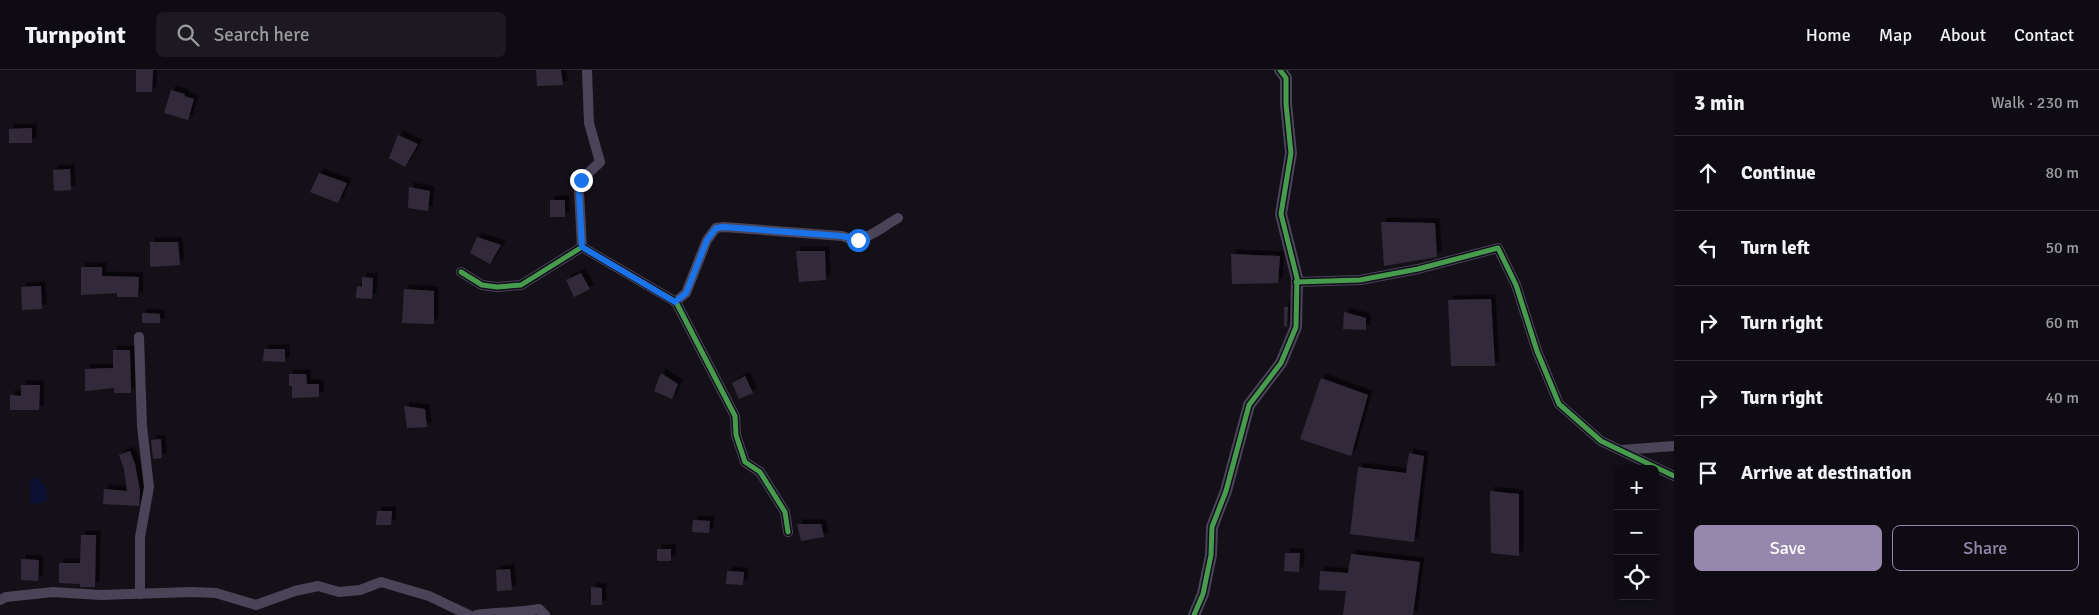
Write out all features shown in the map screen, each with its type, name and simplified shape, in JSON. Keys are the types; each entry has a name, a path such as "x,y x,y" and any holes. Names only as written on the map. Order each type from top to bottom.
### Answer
{"street":[{"path":"582,247 579,192 581,180 600,162 589,123 586,70"},
{"path":"1194,615 1203,594 1209,564 1212,527 1226,491 1250,405 1281,363 1296,327 1297,278 1280,214 1291,153 1286,104 1286,78 1280,70"},
{"path":"675,302 686,293 707,240 716,228 724,227 842,236 858,240 866,238 898,218"},
{"path":"461,272 482,285 497,287 521,285 582,247"},
{"path":"582,247 675,302 735,416 736,435 745,462 760,472 785,512 788,532"},
{"path":"1296,282 1360,280 1418,270 1498,248 1516,285 1537,350 1559,404 1601,441 1674,476"},
{"path":"139,337 142,426 149,487 140,537 140,594"},
{"path":"1620,450 1674,446"},
{"path":"0,600 6,597 53,592 101,594 216,593 256,605 295,591 318,586 339,592 360,590 381,582 429,596 469,615"},
{"path":"476,615 499,611 522,612 539,609 545,615"}],"shaded area":[{"path":"37,477 46,488 46,502 31,504 30,480"}],"building":[{"path":"136,70 153,70 152,92 136,92"},
{"path":"536,70 561,70 563,85 537,86"},
{"path":"171,90 194,99 188,120 164,113"},
{"path":"32,128 32,143 9,143 9,129"},
{"path":"398,135 418,144 405,167 389,158"},
{"path":"70,169 71,190 54,191 53,170"},
{"path":"319,173 347,183 338,203 310,192"},
{"path":"409,187 430,191 428,211 408,208"},
{"path":"550,200 565,200 565,217 550,217"},
{"path":"1381,222 1435,223 1437,257 1384,266"},
{"path":"477,237 501,245 490,264 470,253"},
{"path":"150,242 178,242 180,265 150,267"},
{"path":"796,251 825,251 826,280 799,282"},
{"path":"1231,254 1280,256 1278,283 1232,284"},
{"path":"81,267 102,267 102,276 139,277 138,297 117,297 117,293 81,295"},
{"path":"581,273 590,289 574,297 566,280"},
{"path":"362,277 373,278 372,299 356,298 357,286 362,287"},
{"path":"41,286 42,309 22,310 21,287"},
{"path":"404,289 434,291 434,324 402,323"},
{"path":"1491,299 1495,366 1451,366 1448,300"},
{"path":"1284,307 1288,307 1287,327 1284,326"},
{"path":"1344,312 1366,318 1366,330 1343,329"},
{"path":"142,313 160,314 160,323 142,323"},
{"path":"264,349 285,349 285,362 263,361"},
{"path":"113,350 130,350 131,393 114,393 114,388 85,391 85,369 113,368"},
{"path":"661,373 678,384 672,399 654,391"},
{"path":"289,374 306,374 307,384 319,384 319,397 292,398"},
{"path":"745,376 753,393 739,399 732,383"},
{"path":"1321,378 1368,395 1351,456 1300,439"},
{"path":"21,385 40,385 39,410 10,410 10,395 21,396"},
{"path":"404,406 425,409 427,427 407,428"},
{"path":"161,439 162,458 153,459 151,440"},
{"path":"130,451 135,464 140,491 139,506 103,504 104,489 127,491 124,469 119,455"},
{"path":"1409,453 1424,456 1414,542 1350,534 1358,467 1406,473"},
{"path":"1490,491 1519,494 1519,556 1491,553"},
{"path":"377,511 392,511 391,525 376,525"},
{"path":"693,520 710,521 709,533 692,532"},
{"path":"797,524 821,524 824,537 801,541"},
{"path":"81,535 96,535 95,587 80,587 80,584 59,583 59,563 80,563"},
{"path":"657,549 671,549 671,561 657,561"},
{"path":"1285,553 1300,553 1299,572 1284,571"},
{"path":"1351,554 1420,562 1413,615 1343,615 1346,591 1319,590 1320,571 1348,573"},
{"path":"21,559 39,560 38,581 21,580"},
{"path":"510,569 512,590 497,591 496,570"},
{"path":"727,571 744,572 743,585 726,584"},
{"path":"591,587 602,588 602,605 591,605"}],"cycle path":[{"path":"1194,615 1203,594 1211,555 1212,527 1226,491 1249,405 1281,363 1296,327 1297,278 1281,214 1291,153 1286,104 1286,78 1280,70"},
{"path":"461,272 482,285 497,287 521,285 582,247 676,302 735,416 736,435 745,462 760,472 785,512 788,532"},
{"path":"1296,282 1360,280 1418,269 1498,248 1516,285 1537,351 1559,404 1601,441 1674,476"}],"route":[{"path":"581,180 579,192 582,247 675,302 686,293 707,240 711,232 716,228 724,227 842,236 858,240"}]}
